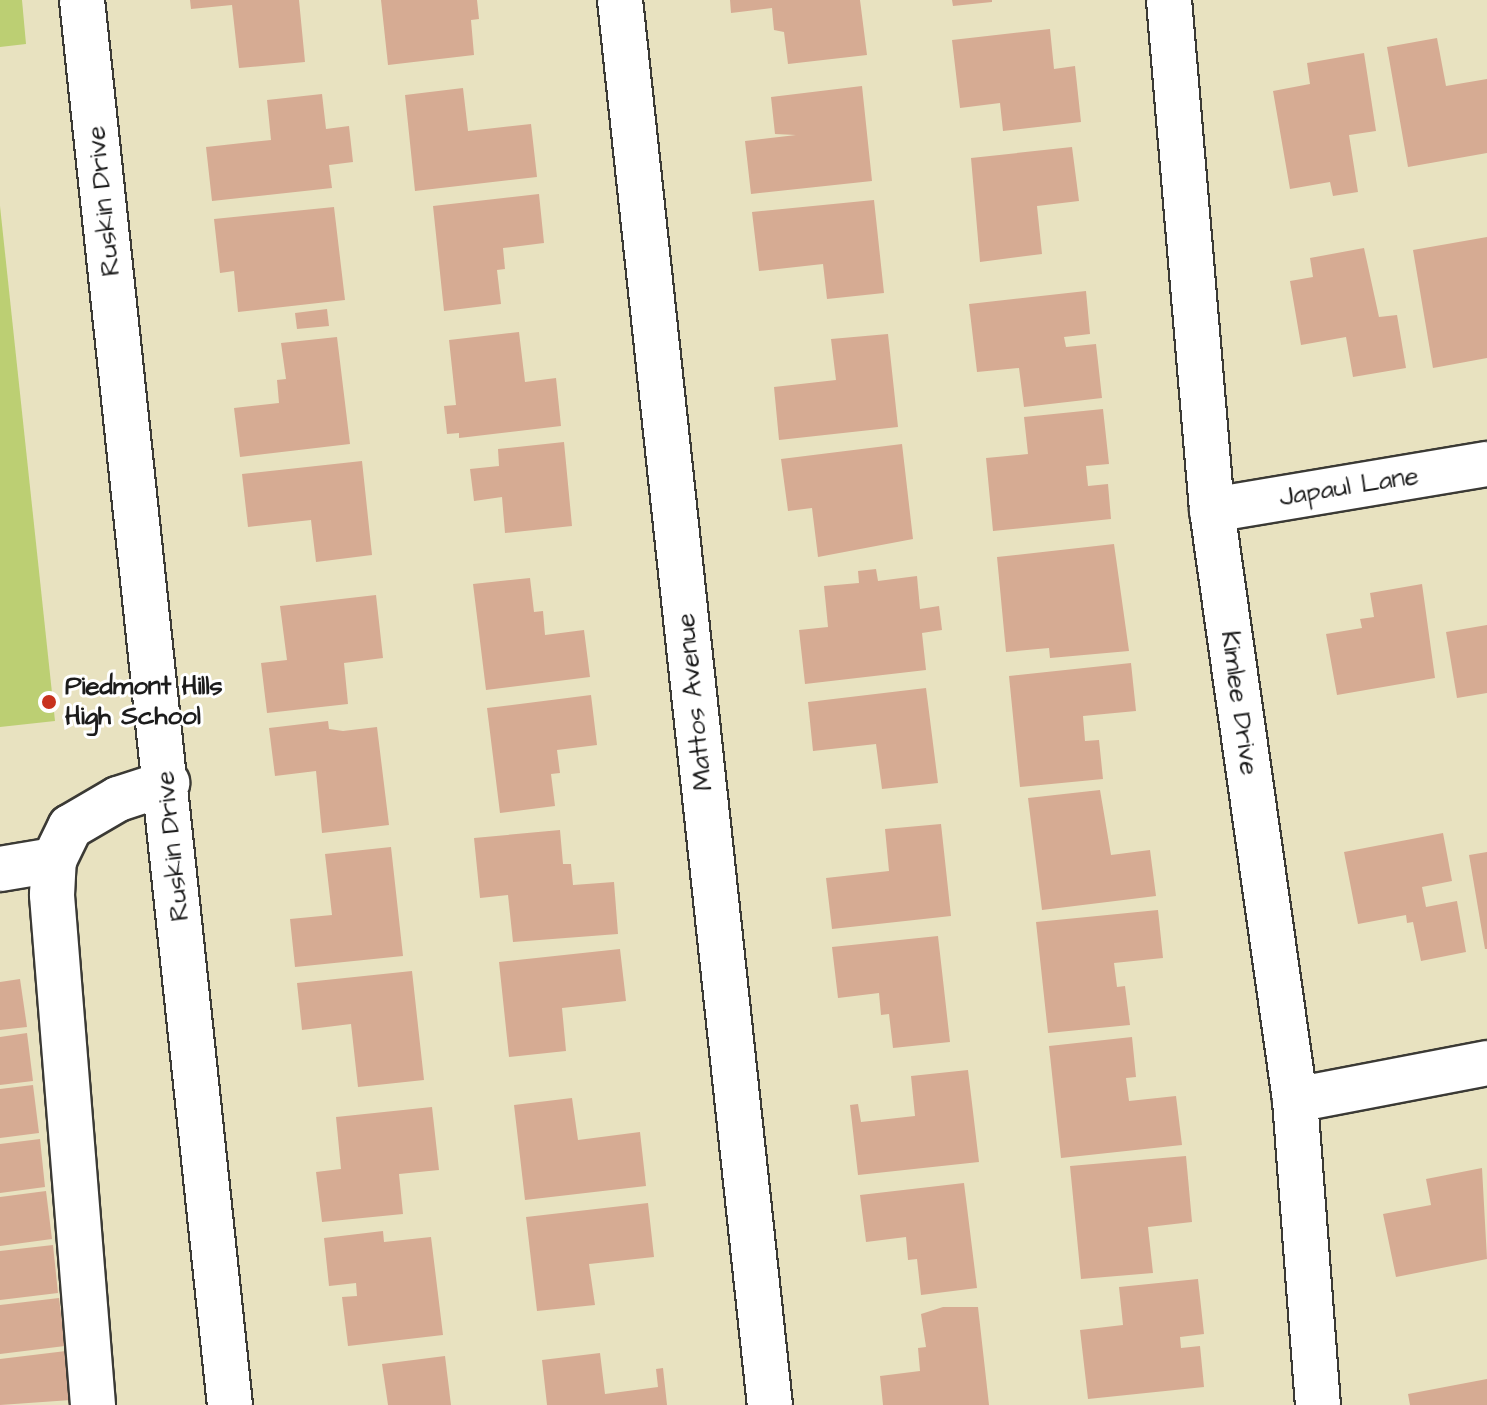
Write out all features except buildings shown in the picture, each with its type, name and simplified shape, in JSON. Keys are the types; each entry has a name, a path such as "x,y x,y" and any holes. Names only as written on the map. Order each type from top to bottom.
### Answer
{"street":[{"name":"Ruskin Drive","path":"82,0 167,783 230,1405"},
{"name":"Mattos Avenue","path":"620,0 770,1405"},
{"name":"Kimlee Drive","path":"1169,0 1212,510 1295,1100 1318,1405"},
{"name":"Japaul Lane","path":"1212,510 1487,464"},
{"path":"93,1405 52,895 54,860 70,827 118,799 167,783"},
{"path":"0,869 54,860"},
{"path":"1295,1100 1487,1063"}],"green space":[{"path":"0,0 22,0 26,44 0,47"},
{"path":"0,206 55,721 0,727"}],"place":[{"name":"Piedmont Hills High School","path":"49,702"}]}
